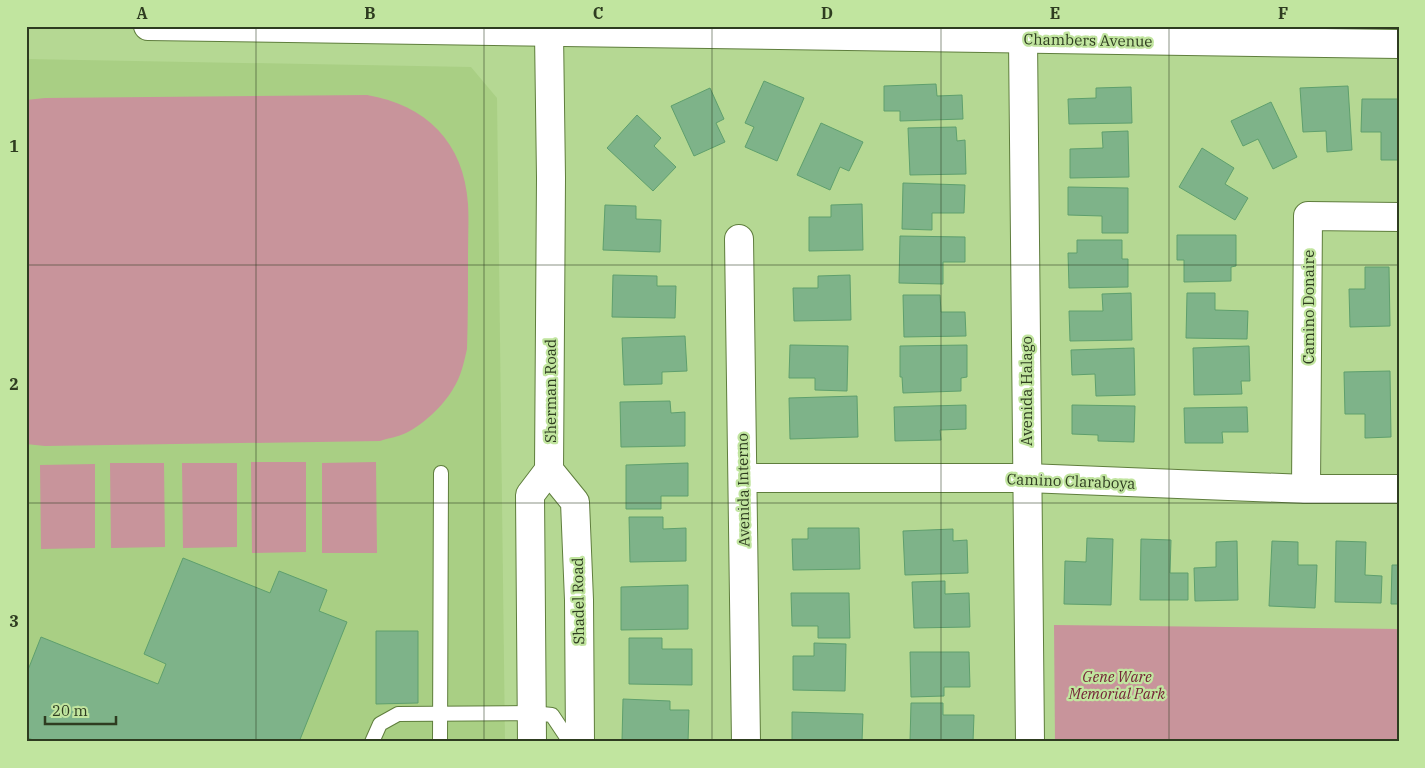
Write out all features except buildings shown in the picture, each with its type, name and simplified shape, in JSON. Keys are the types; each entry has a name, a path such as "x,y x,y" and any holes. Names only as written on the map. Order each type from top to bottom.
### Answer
{"street":[{"name":"Chambers Avenue","path":"148,26 548,29 1023,40 1399,44"},
{"name":"Sherman Road","path":"548,29 551,178 549,470"},
{"name":"Avenida Halago","path":"1023,40 1030,742"},
{"name":"Camino Donaire","path":"1306,489 1308,216 1399,217"},
{"name":"Avenida Interno","path":"739,239 746,742"},
{"path":"532,742 530,495 549,470"},
{"name":"Shadel Road","path":"549,470 575,502 579,600 580,742"},
{"name":"Camino Claraboya","path":"743,478 1027,478 1306,489 1399,489"}],"lane":[{"path":"440,742 441,473"},
{"path":"372,742 380,724 398,714 532,713 552,715 570,742"}],"shaded area":[{"path":"26,59 471,67 497,98 505,742 26,742"}],"green space":[{"path":"367,95 388,100 407,108 424,118 438,130 450,145 459,162 465,182 468,204 467,349 458,380 438,408 413,429 380,441 45,446 26,444 26,100 45,98"},
{"path":"251,462 306,462 306,552 252,553"},
{"path":"376,462 377,553 322,553 322,463"},
{"path":"110,463 164,463 165,547 111,548"},
{"path":"182,463 237,463 237,547 183,548"},
{"path":"95,464 95,548 41,549 40,465"},
{"name":"Gene Ware Memorial Park","path":"1054,625 1399,629 1399,742 1055,742"}]}
